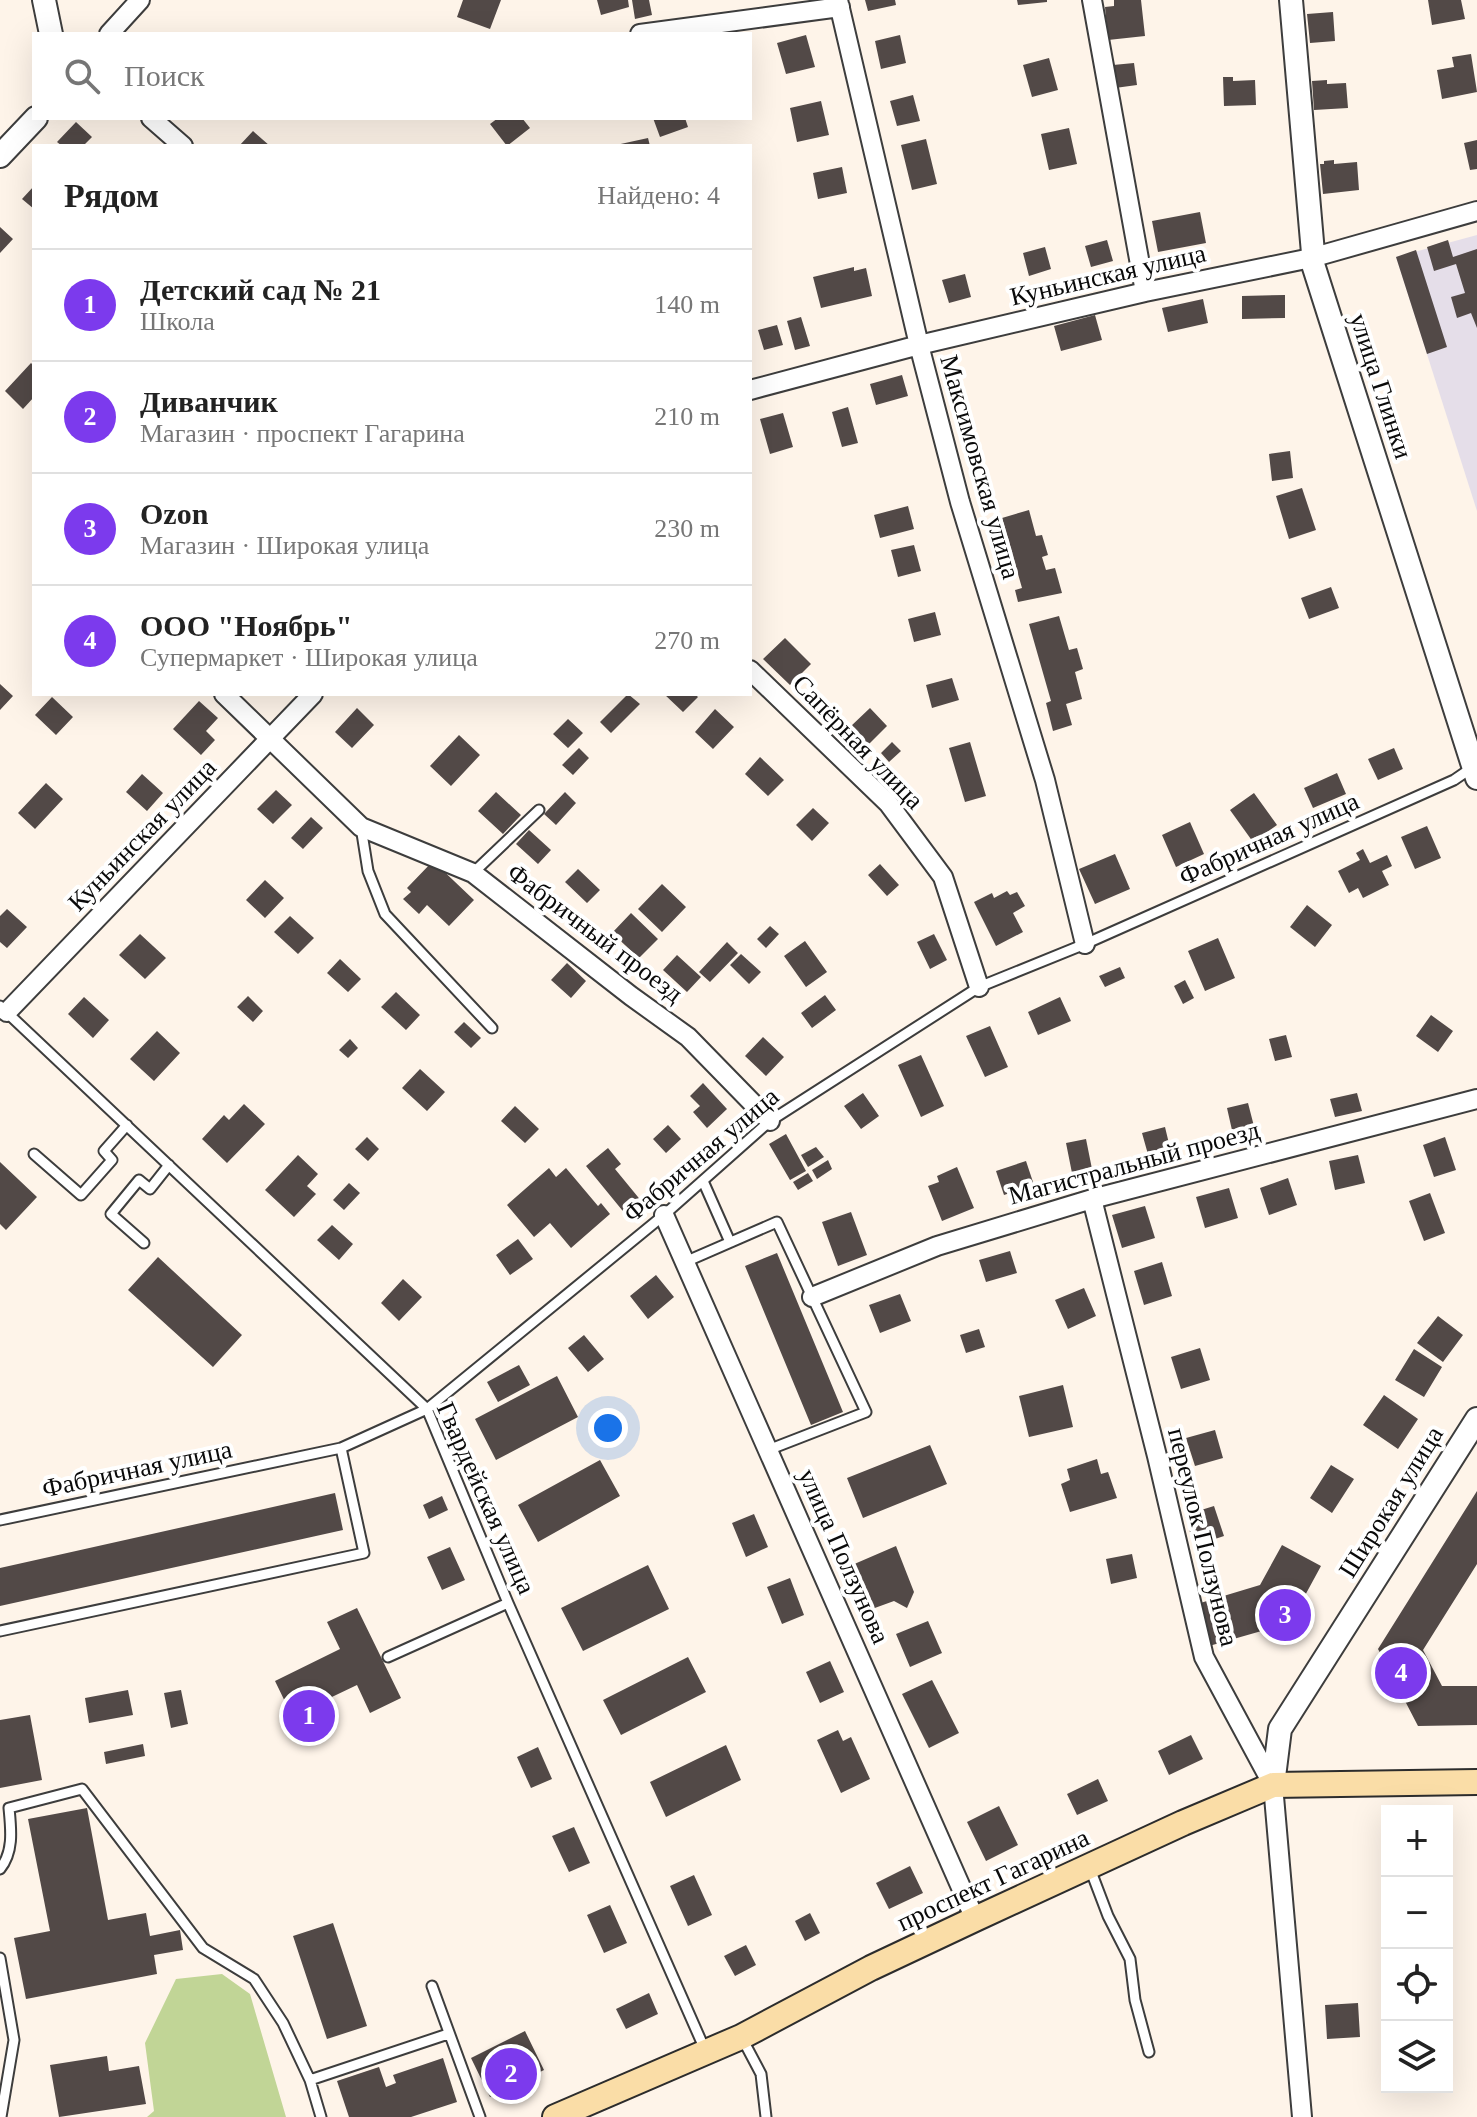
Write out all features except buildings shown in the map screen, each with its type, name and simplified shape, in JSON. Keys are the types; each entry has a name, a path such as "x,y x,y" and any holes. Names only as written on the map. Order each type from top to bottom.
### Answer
{"main road":[{"name":"проспект Гагарина","path":"555,2117 741,2037 871,1968 1089,1866 1273,1785 1477,1782"}],"street":[{"path":"44,0 51,32"},
{"path":"111,32 140,0"},
{"path":"1092,0 1145,292"},
{"name":"улица Глинки","path":"1291,0 1311,258 1475,772"},
{"path":"657,32 839,4"},
{"name":"Максимовская улица","path":"839,4 919,345 960,502 1045,780 1085,944"},
{"path":"0,156 34,120"},
{"path":"153,120 181,144"},
{"name":"Куньинская улица","path":"752,389 919,345 1145,292 1311,258 1477,211"},
{"name":"Сапёрная улица","path":"752,672 888,803 943,877 979,987"},
{"path":"226,696 361,827"},
{"name":"Куньинская улица","path":"3,1009 311,696"},
{"name":"Фабричный проезд","path":"361,827 473,873 688,1037 770,1121"},
{"name":"Магистральный проезд","path":"812,1297 937,1246 1092,1199 1477,1099"},
{"name":"переулок Ползунова","path":"1092,1199 1204,1657 1273,1785 1302,2117"},
{"name":"улица Ползунова","path":"664,1215 975,1919"},
{"name":"Широкая улица","path":"1273,1785 1280,1729 1477,1419"}],"lane":[{"name":"Фабричная улица","path":"0,1520 341,1448 427,1409 664,1215 770,1121 979,987 1085,944 1475,772"},
{"path":"473,873 539,810"},
{"path":"361,827 368,871 385,914 492,1028"},
{"name":"Гвардейская улица","path":"3,1009 427,1409 508,1603 706,2052"},
{"path":"34,1154 81,1195 112,1160 104,1151 127,1125"},
{"path":"144,1243 111,1214 139,1180 150,1189 169,1165"},
{"path":"703,1181 730,1242"},
{"path":"685,1262 777,1222 866,1412 768,1450"},
{"path":"0,1631 364,1553 341,1448"},
{"path":"388,1657 508,1603"},
{"path":"0,1869 5,1863 12,1839 9,1808 82,1789 203,1948 254,1979 283,2023 310,2080 321,2117"},
{"path":"1089,1866 1108,1916 1130,1959 1135,2000 1149,2052"},
{"path":"0,1958 14,2040 1,2117"},
{"path":"432,1986 480,2117"},
{"path":"310,2080 448,2034"},
{"path":"741,2037 761,2074 766,2117"}],"shaded area":[{"path":"1477,235 1477,511 1396,257"}],"green space":[{"path":"222,1974 250,1994 286,2117 147,2117 154,2111 145,2043 176,1979"}],"place":[{"name":"Ozon","path":"1285,1615"},
{"name":"ООО \"Ноябрь\"","path":"1401,1673"},
{"name":"Детский сад № 21","path":"309,1716"},
{"name":"Диванчик","path":"511,2074"}]}
